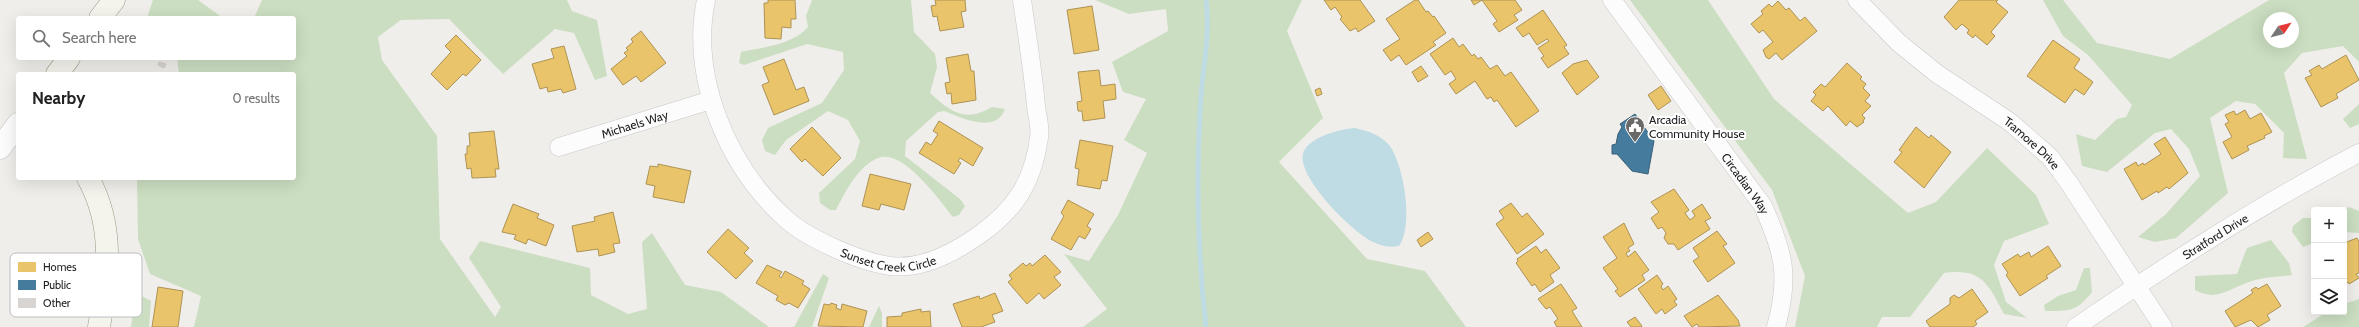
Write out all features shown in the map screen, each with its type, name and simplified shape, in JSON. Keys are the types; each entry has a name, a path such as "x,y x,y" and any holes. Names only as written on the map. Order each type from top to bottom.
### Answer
{"main road":[{"path":"102,16 114,0"},
{"path":"58,72 68,60"},
{"path":"89,180 104,216 108,253"},
{"path":"99,327 100,317"}],"street":[{"name":"Sunset Creek Circle","path":"706,0 702,45 711,100 723,129 745,169 787,220 817,239 848,254 890,266 919,264 958,250 997,222 1018,200 1030,174 1039,137 1022,0"},
{"name":"Circadian Way","path":"1612,0 1763,206 1779,242 1784,274 1784,300 1776,327"},
{"name":"Tramore Drive","path":"1857,0 1899,43 1936,74 2010,122 2050,157 2069,183 2163,327"},
{"name":"Michaels Way","path":"559,147 711,100"},
{"path":"0,148 16,127"},
{"name":"Stratford Drive","path":"2076,327 2135,286 2320,173 2359,153"}],"green space":[{"path":"153,0 198,0 220,16 148,16"},
{"path":"262,0 567,0 572,11 597,20 607,76 595,80 574,33 555,29 503,74 449,19 401,20 378,37 382,60 437,136 440,239 495,317 501,307 469,258 480,241 590,268 591,295 628,314 647,309 642,242 652,233 685,285 721,292 769,327 194,327 201,296 150,274 138,239 137,180 296,180 296,72 179,72 177,60 296,60 296,16 255,16"},
{"path":"812,0 911,0 914,32 935,54 937,67 930,93 952,110 966,115 982,112 992,107 1005,109 1000,117 994,121 986,123 968,120 944,111 938,112 906,141 905,156 960,199 965,206 959,215 953,217 920,178 909,168 888,157 878,158 858,173 836,210 830,210 820,203 819,193 855,159 860,141 848,120 828,111 786,140 775,155 765,151 762,140 768,128 822,103 844,70 843,52 807,44 744,65 739,63 741,52 786,42 801,33 808,27 806,16"},
{"path":"1095,0 1302,0 1287,31 1323,118 1279,162 1367,259 1425,271 1466,327 1083,327 1107,309 1064,254 1089,261 1118,215 1147,153 1124,140 1146,99 1123,92 1112,62 1168,31 1166,9 1129,14"},
{"path":"1630,0 1708,0 1774,99 1908,213 1936,202 1987,148 2036,195 2049,224 2004,241 1994,265 2006,302 2027,318 2004,314 1993,294 1982,280 1967,273 1957,272 1944,273 1910,317 1882,317 1877,327 1795,327 1805,276 1772,190"},
{"path":"2043,0 2063,0 2097,43 2170,59 2269,0 2359,0 2359,62 2343,46 2302,53 2284,73 2307,159 2283,158 2284,133 2255,104 2236,101 2210,118 2228,193 2176,238 2155,242 2138,237 2166,214 2200,176 2189,149 2171,129 2155,133 2107,172 2082,166 2076,134 2095,140 2117,119 2126,117 2132,105 2088,55 2063,36"},
{"path":"2359,104 2359,124 2350,128 2343,119"},
{"path":"2349,207 2359,211 2359,233 2347,232 2347,208"},
{"path":"2303,218 2311,218 2311,244 2303,247 2292,232 2293,226"},
{"path":"2271,240 2289,263 2292,275 2254,280 2216,295 2210,295 2195,290 2195,276 2237,274 2247,248"},
{"path":"2084,268 2090,268 2092,292 2086,299 2077,307 2072,309 2045,311 2044,305 2058,296 2076,290"},
{"path":"823,274 829,278 812,327 794,327"},
{"path":"142,296 151,301 149,327 131,327 132,317 142,317"},
{"path":"2359,299 2359,327 2303,327 2322,315 2347,315 2347,303"},
{"path":"879,306 882,313 882,327 869,327"}],"water":[{"path":"1355,128 1369,132 1383,139 1390,146 1395,155 1403,181 1406,211 1406,224 1399,246 1389,247 1373,242 1352,227 1328,203 1317,189 1308,176 1303,164 1303,154 1311,143 1333,132"}],"building: Homes":[{"path":"768,0 795,0 796,19 791,19 791,28 782,27 781,39 765,38 764,3 768,3"},
{"path":"935,0 965,0 966,11 961,12 964,27 940,31 937,16 933,17 931,6 936,5"},
{"path":"1324,0 1360,0 1375,21 1358,32 1356,28 1350,31 1340,19 1342,17 1335,7 1331,10"},
{"path":"1415,0 1418,0 1426,12 1428,11 1433,17 1434,16 1446,33 1433,42 1436,45 1406,65 1399,55 1391,61 1383,50 1400,39 1386,19"},
{"path":"1471,0 1482,0 1474,5"},
{"path":"1482,0 1515,0 1522,10 1514,15 1518,20 1499,32 1493,24 1497,21"},
{"path":"1959,0 1998,0 1996,2 2008,12 1991,32 1995,36 1987,45 1975,35 1973,38 1967,33 1969,30 1962,24 1956,30 1944,17"},
{"path":"1778,1 1786,10 1789,8 1800,21 1805,17 1817,31 1782,60 1776,53 1769,59 1766,57 1763,50 1773,42 1763,30 1759,33 1751,24 1763,14 1761,11 1769,4 1772,7"},
{"path":"1092,6 1099,50 1074,54 1067,10"},
{"path":"1543,10 1567,45 1564,47 1569,54 1548,68 1541,58 1544,56 1538,48 1549,41 1547,39 1537,45 1529,33 1523,37 1516,28"},
{"path":"641,31 666,63 641,82 636,76 623,85 611,69 627,56 624,53 628,50 626,48 633,42 631,39"},
{"path":"456,35 481,60 466,76 463,74 447,90 431,74 451,52 445,46"},
{"path":"1453,38 1459,47 1463,44 1472,56 1474,54 1478,59 1481,57 1490,69 1497,65 1505,76 1511,72 1539,111 1516,127 1497,100 1494,102 1491,97 1487,99 1475,81 1456,94 1449,84 1456,79 1451,71 1445,75 1430,54"},
{"path":"2053,40 2080,59 2074,68 2093,82 2084,95 2075,89 2065,103 2027,76"},
{"path":"564,46 576,89 563,93 561,89 548,92 547,87 540,89 532,64 554,58 551,49"},
{"path":"968,54 971,71 974,71 976,100 952,104 951,93 947,94 945,83 950,82 946,58"},
{"path":"2346,55 2359,80 2336,94 2338,98 2321,107 2305,78 2312,75 2309,71 2319,65 2322,69"},
{"path":"784,59 796,90 804,87 809,101 774,115 762,85 769,82 763,67"},
{"path":"1587,60 1599,77 1577,95 1562,73 1573,64"},
{"path":"1847,63 1862,77 1860,79 1866,84 1863,88 1870,95 1865,101 1871,106 1862,115 1865,118 1863,121 1864,122 1857,127 1850,121 1846,126 1828,106 1823,111 1811,101 1816,95 1813,92 1821,84 1825,87"},
{"path":"1421,66 1428,76 1418,82 1412,72"},
{"path":"1099,70 1101,86 1115,84 1116,99 1103,101 1105,118 1083,121 1082,111 1078,111 1077,102 1082,101 1078,72"},
{"path":"1661,86 1671,101 1658,110 1648,95"},
{"path":"1320,88 1322,94 1317,96 1315,90"},
{"path":"2245,110 2250,119 2261,113 2272,132 2264,136 2265,138 2247,146 2249,150 2232,159 2223,142 2232,137 2225,124 2229,122 2225,115 2234,111 2236,115"},
{"path":"939,121 983,148 973,166 960,158 958,161 961,163 954,174 919,153 926,142 931,145 938,134 933,131"},
{"path":"812,127 841,158 823,176 805,159 802,162 790,149"},
{"path":"1916,127 1929,138 1931,135 1951,152 1924,188 1894,162 1902,152 1899,150"},
{"path":"494,131 499,169 495,169 496,177 472,178 471,168 467,169 465,154 467,154 467,146 470,146 469,133"},
{"path":"2165,137 2188,173 2169,189 2167,187 2158,193 2157,191 2142,200 2124,169 2136,162 2138,166 2143,163 2144,165 2161,154 2154,144"},
{"path":"1080,140 1113,146 1107,181 1102,180 1100,189 1077,185 1079,169 1075,168"},
{"path":"658,164 691,171 684,203 653,197 655,186 646,184 650,166 658,167"},
{"path":"870,174 911,184 904,210 881,204 879,210 862,206"},
{"path":"1674,189 1689,210 1685,213 1690,220 1695,216 1692,211 1702,204 1711,218 1705,221 1710,229 1678,250 1674,244 1668,244 1664,238 1666,233 1662,227 1658,229 1651,218 1659,212 1651,202"},
{"path":"1068,200 1094,214 1087,226 1091,229 1085,239 1079,236 1071,250 1051,239 1064,216 1061,213"},
{"path":"1511,203 1522,217 1527,213 1544,234 1517,254 1496,224 1504,218 1499,211"},
{"path":"513,204 539,214 537,218 554,225 546,246 528,239 526,244 514,239 516,235 502,232"},
{"path":"613,212 620,243 613,244 615,252 599,256 598,249 577,252 572,226 595,221 594,217"},
{"path":"1624,223 1634,244 1628,248 1630,251 1626,253 1628,257 1635,251 1649,270 1642,275 1645,280 1620,297 1615,291 1618,289 1603,268 1617,258 1603,237"},
{"path":"728,229 749,248 744,253 753,261 736,279 707,252"},
{"path":"1717,231 1727,244 1723,246 1735,263 1708,282 1693,261 1699,257 1693,248"},
{"path":"1428,232 1433,239 1421,247 1417,240"},
{"path":"2357,238 2359,242 2359,273 2356,274 2359,278 2349,284 2347,282 2347,242"},
{"path":"1536,246 1541,253 1546,249 1560,268 1550,275 1554,282 1540,292 1535,284 1532,286 1516,263 1518,261 1517,259"},
{"path":"2048,246 2061,266 2046,276 2048,278 2020,296 2006,275 2008,273 2002,264 2018,254 2020,257 2029,252 2031,257"},
{"path":"1045,255 1061,272 1054,277 1061,285 1044,299 1039,293 1027,304 1008,282 1012,279 1009,275 1023,263 1026,266 1030,263 1032,266"},
{"path":"767,265 782,272 779,276 781,278 785,271 804,281 802,284 810,289 798,308 789,303 785,305 776,300 778,296 756,283"},
{"path":"1657,275 1663,284 1661,286 1663,290 1668,286 1677,299 1674,301 1677,305 1665,314 1662,309 1656,314 1638,289"},
{"path":"1561,284 1577,308 1572,311 1582,327 1557,327 1554,322 1558,319 1550,307 1546,309 1538,299"},
{"path":"2267,284 2281,306 2267,315 2270,320 2258,327 2251,320 2235,327 2225,311 2253,293 2251,290 2256,287 2258,289"},
{"path":"158,287 183,291 178,327 152,327"},
{"path":"1972,289 1988,312 1975,321 1977,324 1973,327 1930,327 1926,321 1950,304 1950,298 1954,295 1959,298"},
{"path":"995,293 1003,311 992,315 995,322 981,327 962,327 953,304 979,296 980,299"},
{"path":"1718,295 1738,320 1740,326 1699,327 1697,324 1692,327 1684,316"},
{"path":"831,303 837,305 836,308 841,310 842,304 867,311 863,327 818,326 824,304 830,305"},
{"path":"921,309 921,312 930,311 931,327 887,327 887,317 902,316 902,313"},
{"path":"1635,317 1642,326 1641,327 1631,327 1627,322"}],"building: Public":[{"name":"Arcadia Community House","path":"1635,114 1654,141 1648,174 1632,171 1617,154 1612,154 1612,145 1616,144 1618,134 1622,127 1620,124"}],"building: Other":[{"path":"159,62 166,64 164,68 158,65"}],"waterway":[{"path":"1206,0 1207,42 1201,98 1198,193 1201,273 1206,327"}],"place":[{"name":"Arcadia Community House","path":"1635,143"}]}
